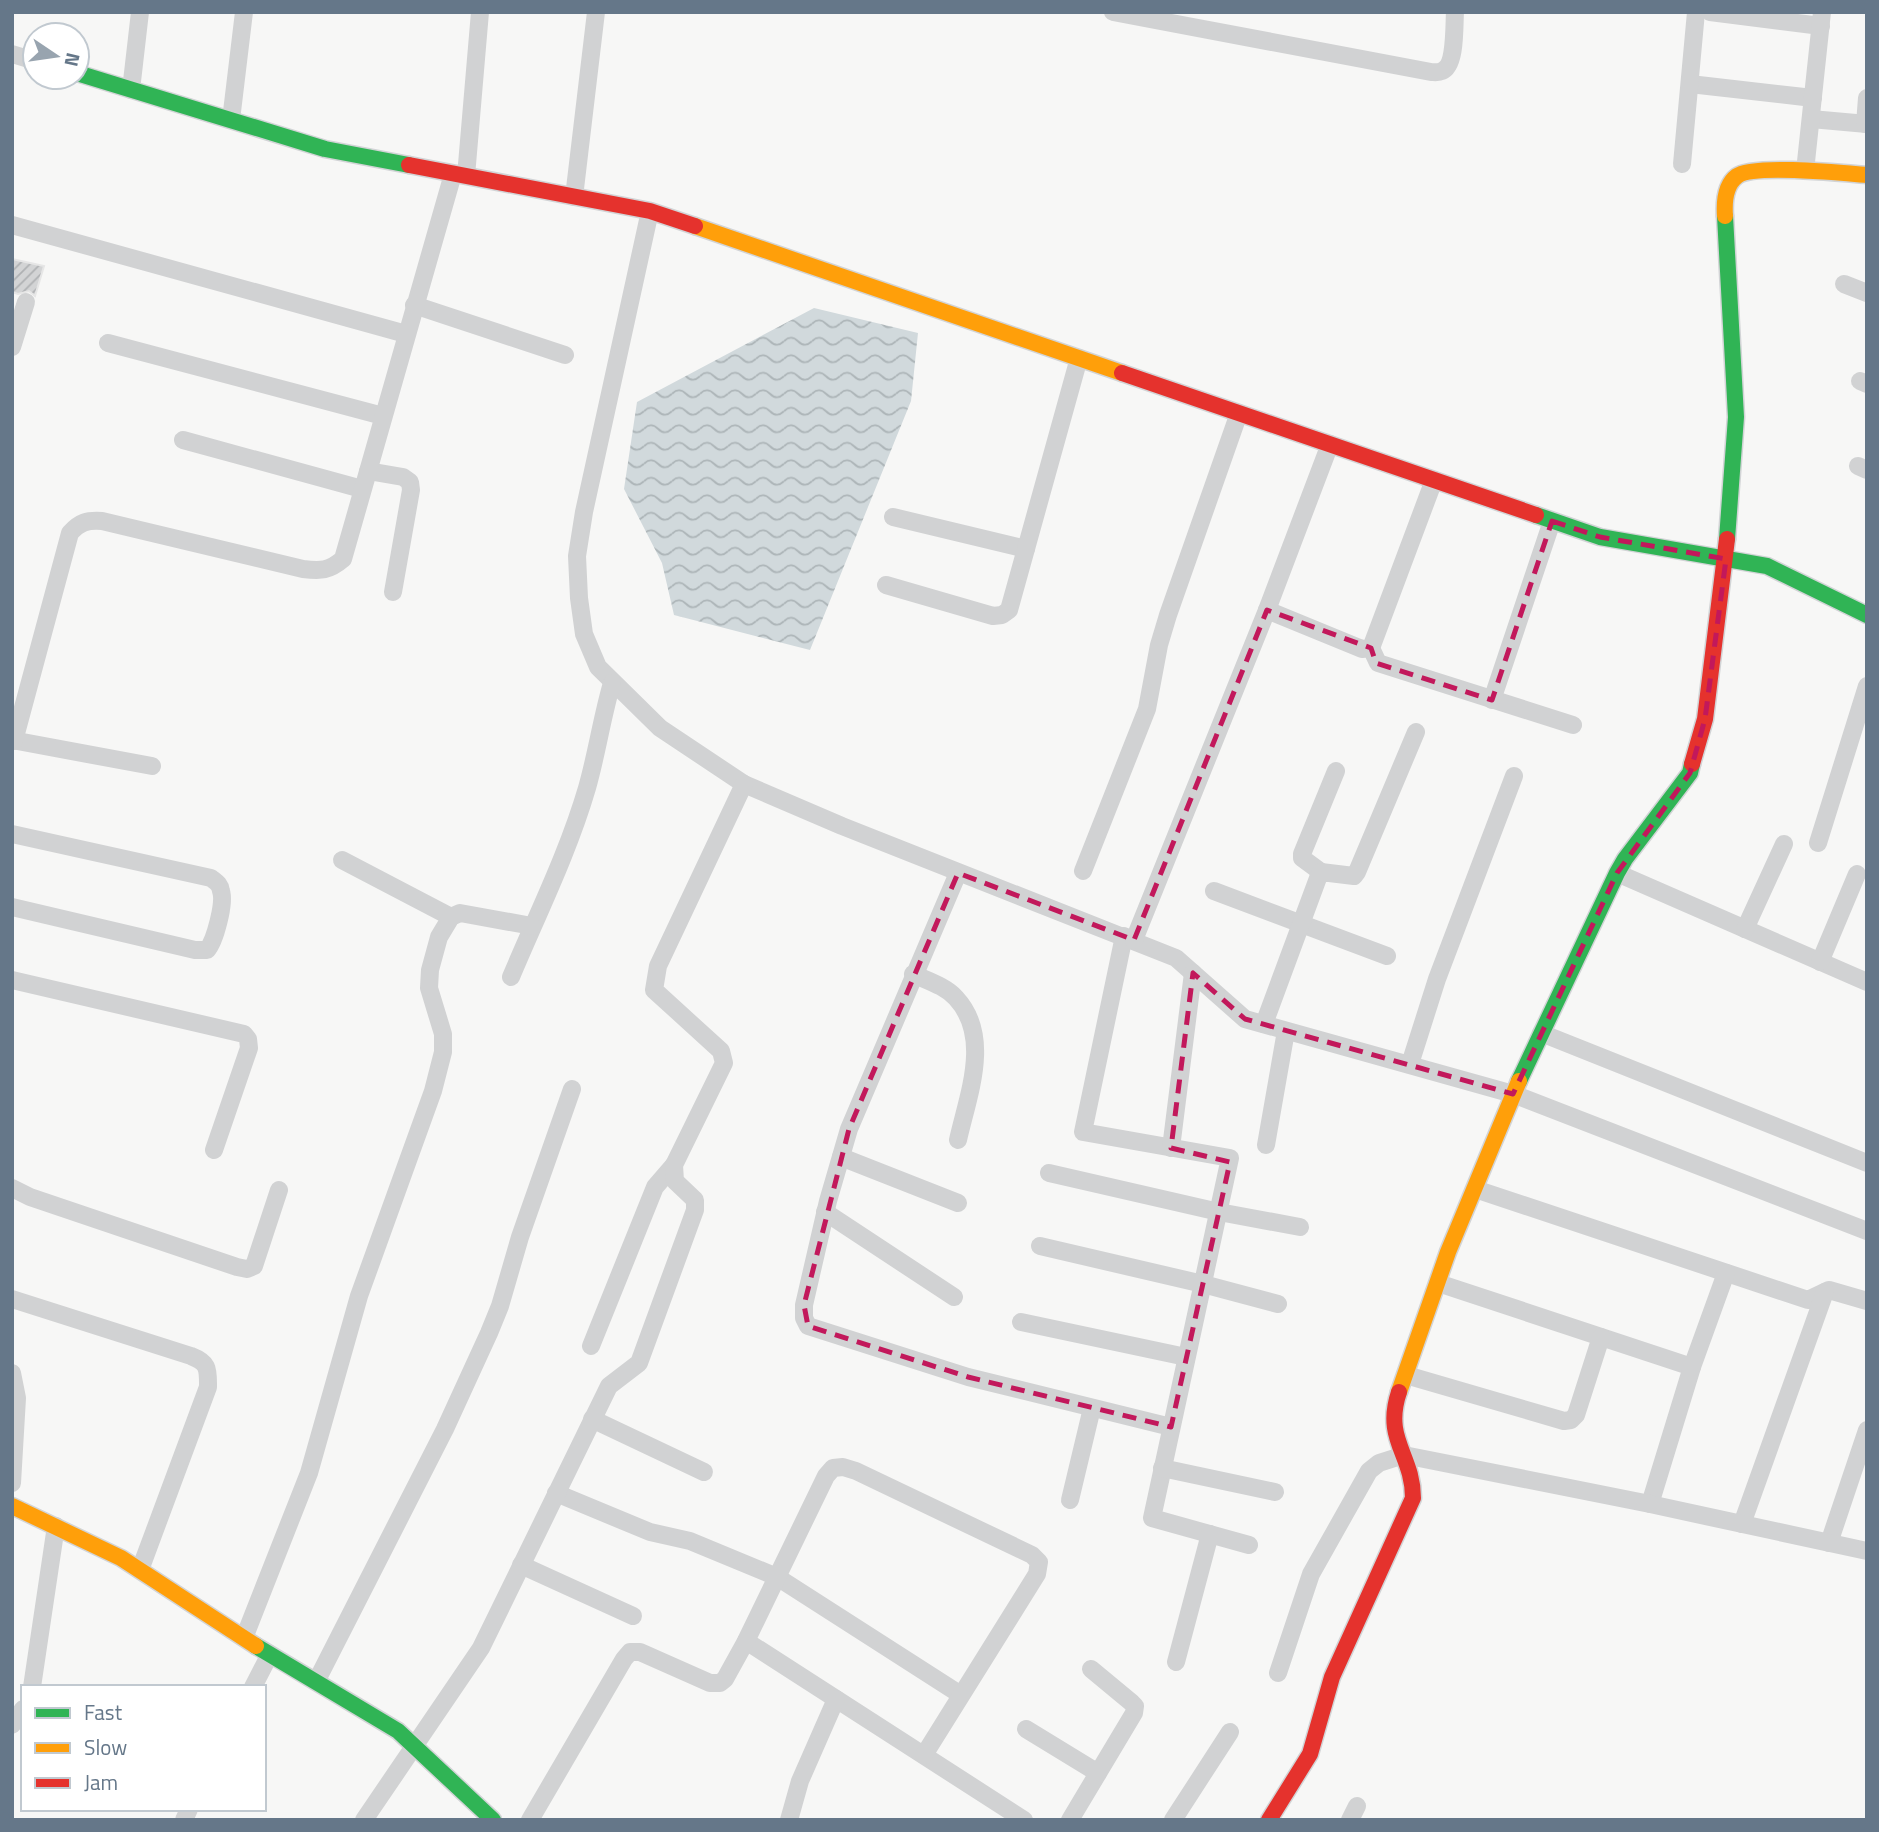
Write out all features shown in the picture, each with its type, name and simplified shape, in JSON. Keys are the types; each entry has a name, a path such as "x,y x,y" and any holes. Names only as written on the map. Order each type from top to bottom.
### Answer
{"street":[{"path":"131,90 139,12"},
{"path":"231,120 244,12"},
{"path":"152,766 13,741 69,533 78,524 88,520 102,521 303,569 323,572 343,559 414,305 459,175 480,12"},
{"path":"574,197 596,12"},
{"path":"1113,12 1431,72 1443,71 1448,66 1452,55 1455,12"},
{"path":"1682,164 1696,12"},
{"path":"1710,12 1822,19 1805,171"},
{"path":"91,77 325,149 650,211 1600,537 1766,566 1867,615"},
{"path":"1689,84 1813,98"},
{"path":"1811,119 1866,124 1867,98"},
{"path":"1269,1820 1310,1754 1332,1677 1413,1498 1412,1477 1392,1421 1448,1252 1513,1094 1617,873 1690,773 1706,719 1726,559 1736,417 1724,207 1726,194 1736,175 1745,172 1805,171 1867,175"},
{"path":"650,211 584,512 577,556 584,634 598,667 660,728 744,784 958,873 1176,958 1245,1019 1513,1094 1867,1231"},
{"path":"12,225 406,334"},
{"path":"1844,284 1867,293"},
{"path":"12,347 26,302"},
{"path":"414,305 565,355"},
{"path":"108,343 383,416"},
{"path":"886,585 993,616 1002,615 1009,610 1079,358"},
{"path":"1083,871 1147,709 1159,645 1168,615 1239,413"},
{"path":"183,440 362,489"},
{"path":"1249,1545 1152,1518 1230,1158 1083,1132 1129,938 1267,610 1330,444"},
{"path":"368,471 403,477 410,482 411,490 393,592"},
{"path":"1434,480 1371,648 1378,663 1573,725"},
{"path":"893,517 1026,549"},
{"path":"1492,699 1552,521"},
{"path":"1267,610 1362,649 1371,648"},
{"path":"511,977 588,786 601,720 612,683"},
{"path":"1818,843 1867,686"},
{"path":"1336,771 1302,858 1321,872 1349,877 1356,872 1416,732"},
{"path":"1409,1064 1437,979 1514,776"},
{"path":"591,1346 655,1187 674,1165 724,1063 721,1051 654,990 654,981 658,966 744,784"},
{"path":"12,834 211,878 219,884 223,894 214,943 207,950 195,950 12,907"},
{"path":"1745,929 1784,844"},
{"path":"342,860 451,917"},
{"path":"1264,1024 1321,872"},
{"path":"958,873 849,1129 825,1212 804,1305 804,1318 808,1326 968,1377 1171,1427"},
{"path":"1617,873 1867,982"},
{"path":"1819,962 1857,874"},
{"path":"1214,891 1387,956"},
{"path":"244,1637 309,1473 359,1296 433,1091 443,1052 443,1034 429,988 430,970 439,937 451,917 460,913 532,926"},
{"path":"1171,1147 1193,973"},
{"path":"913,974 943,988 955,997 964,1009 976,1040 976,1056 958,1140"},
{"path":"12,980 244,1034 249,1048 214,1150"},
{"path":"1266,1145 1286,1031"},
{"path":"1541,1033 1867,1163"},
{"path":"316,1682 446,1429 489,1333 572,1089"},
{"path":"841,1157 958,1203"},
{"path":"364,1820 481,1648 609,1386 639,1363 695,1210 695,1200 675,1181 674,1165"},
{"path":"1049,1173 1219,1212 1300,1227"},
{"path":"12,1188 30,1197 247,1269 254,1266 279,1190"},
{"path":"1475,1189 1808,1300 1825,1292 1835,1291 1867,1301"},
{"path":"825,1212 954,1297"},
{"path":"1040,1246 1278,1304"},
{"path":"1650,1504 1692,1367 1726,1273"},
{"path":"1438,1283 1692,1367"},
{"path":"1742,1524 1825,1292"},
{"path":"12,1300 191,1356 202,1360 208,1369 208,1387 140,1570"},
{"path":"1021,1322 1186,1357"},
{"path":"1406,1375 1564,1421 1571,1420 1576,1415 1601,1337"},
{"path":"12,1373 16,1398 12,1483"},
{"path":"1070,1500 1092,1408"},
{"path":"592,1419 704,1472"},
{"path":"1829,1543 1867,1430"},
{"path":"1278,1673 1311,1574 1362,1483 1373,1467 1404,1455 1650,1504 1867,1552"},
{"path":"530,1820 624,1659 631,1652 640,1652 710,1683 720,1683 725,1679 832,1468 843,1467 856,1471 1032,1555 1039,1562 1037,1574 924,1755"},
{"path":"1162,1468 1275,1492"},
{"path":"556,1493 650,1532 690,1541 777,1577 961,1695"},
{"path":"12,1506 121,1558 270,1654 398,1731 481,1815"},
{"path":"32,1685 56,1526"},
{"path":"1176,1662 1210,1534"},
{"path":"521,1564 633,1616"},
{"path":"746,1641 1024,1820"},
{"path":"254,1685 270,1654"},
{"path":"1070,1820 1134,1713 1135,1706 1091,1669"},
{"path":"789,1820 800,1781 836,1699"},
{"path":"1026,1729 1098,1773"},
{"path":"1173,1820 1230,1731"}],"highlighted area":[{"path":"1552,521 1600,537 1726,559 1705,719 1690,773 1617,873 1513,1094 1245,1019 1193,973 1171,1148 1230,1162 1171,1427 968,1377 808,1326 804,1305 849,1129 958,873 1134,940 1267,610 1371,648 1376,663 1492,700"}],"water":[{"path":"814,308 918,333 911,401 810,650 674,615 662,563 624,489 637,402"}],"building":[{"path":"12,259 44,266 35,296 29,291 18,294 12,292"}],"traffic: fast":[{"path":"91,77 325,149 409,165"},
{"path":"1725,216 1736,417 1727,539"},
{"path":"1536,515 1600,537 1767,566 1867,615"},
{"path":"1519,1081 1617,873 1690,773 1692,764"},
{"path":"256,1646 398,1731 493,1820"}],"traffic: slow":[{"path":"1725,216 1725,200 1730,184 1737,176 1746,172 1799,170 1867,175"},
{"path":"695,226 1122,373"},
{"path":"1399,1392 1448,1252 1519,1081"},
{"path":"12,1506 121,1558 256,1646"}],"traffic: jam":[{"path":"409,165 650,211 695,226"},
{"path":"1122,373 1536,515"},
{"path":"1692,764 1705,719 1727,539"},
{"path":"1269,1820 1310,1754 1332,1677 1413,1498 1409,1470 1394,1423 1399,1392"}]}
